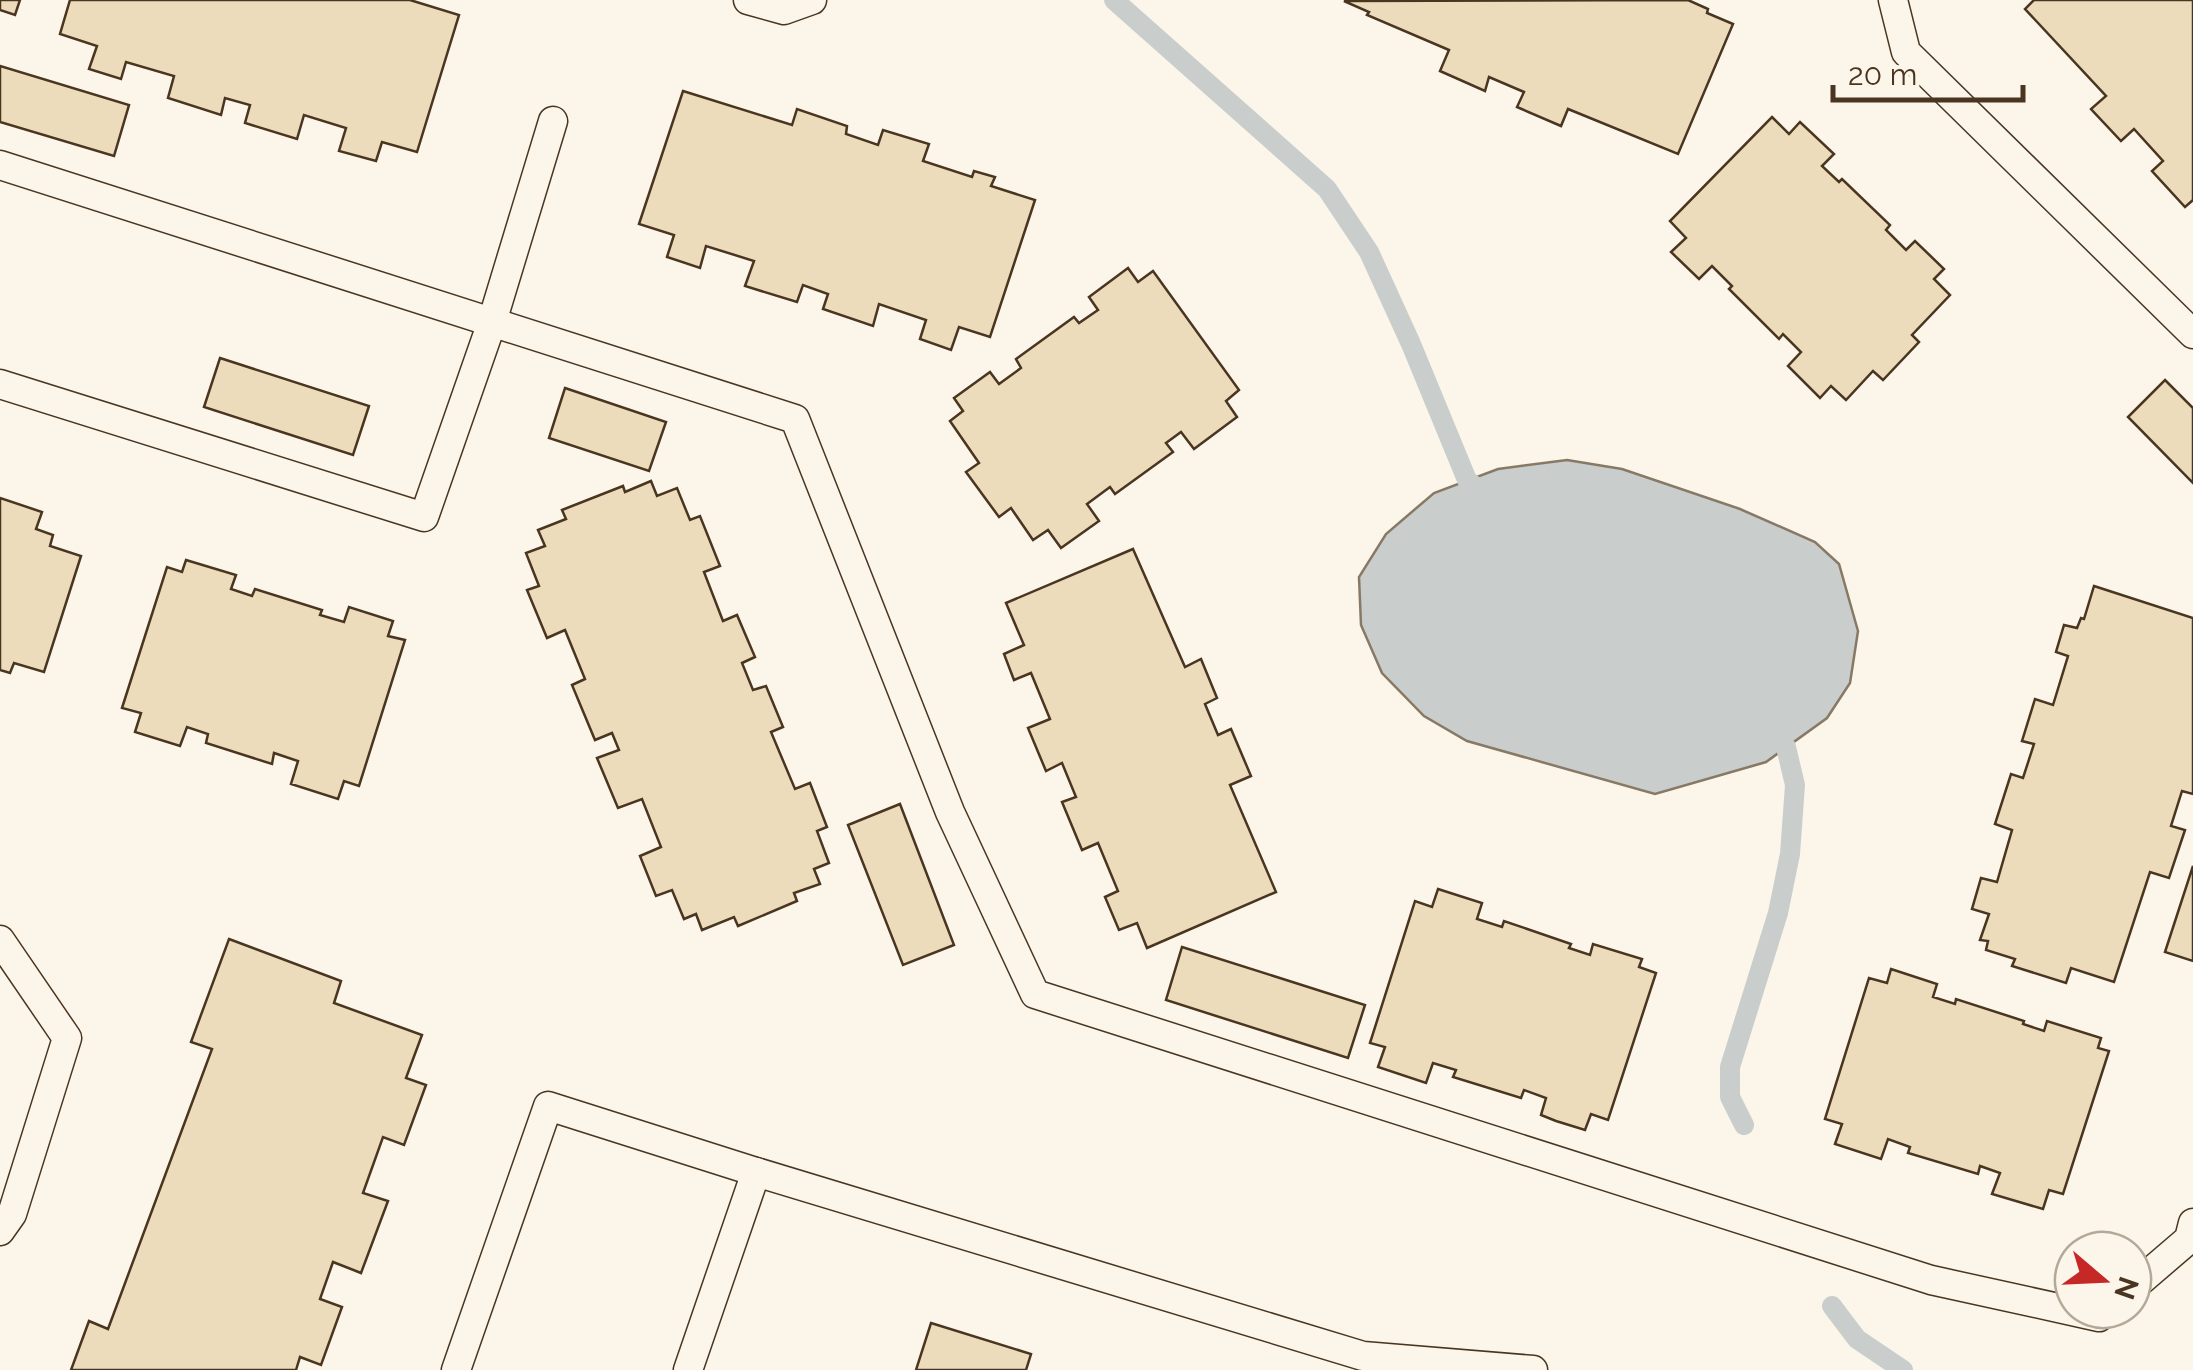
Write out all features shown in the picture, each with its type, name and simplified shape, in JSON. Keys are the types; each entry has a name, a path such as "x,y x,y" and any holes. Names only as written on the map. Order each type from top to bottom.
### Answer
{"lane":[{"path":"748,0 784,10 812,0"},
{"path":"1893,0 1906,52 2193,334"},
{"path":"0,384 424,517 492,322 554,121"},
{"path":"0,165 795,420 950,812 1035,994 1931,1280 2053,1307"},
{"path":"0,940 67,1038 12,1214 0,1231"},
{"path":"456,1370 548,1106 1363,1356 1532,1370"},
{"path":"688,1370 756,1172"},
{"path":"2153,1270 2192,1235"}],"shaded area":[{"path":"1567,460 1622,469 1740,509 1815,542 1839,564 1858,631 1850,683 1827,718 1766,762 1655,794 1467,741 1424,716 1382,673 1361,625 1359,577 1386,534 1434,493 1498,469"}],"building":[{"path":"0,0 20,0 15,15 0,10"},
{"path":"70,0 410,0 459,15 417,152 382,142 376,161 339,151 346,128 304,115 297,139 245,123 250,105 225,98 221,115 168,98 174,76 126,62 121,79 89,69 97,46 60,34"},
{"path":"1688,0 1733,24 1678,154 1568,109 1561,126 1517,107 1524,92 1489,77 1485,91 1440,71 1449,50 1344,1"},
{"path":"2034,0 2193,0 2193,200 2185,207 2152,171 2163,161 2134,129 2121,141 2091,109 2106,96 2025,9"},
{"path":"0,66 129,105 114,156 0,122"},
{"path":"683,91 792,125 797,109 847,126 846,134 878,145 883,130 929,144 923,161 972,177 974,171 995,177 991,186 1035,200 990,337 959,327 951,350 920,339 926,320 879,304 873,326 823,309 828,294 803,285 797,302 745,286 754,261 706,246 700,268 667,257 674,235 639,224"},
{"path":"1772,117 1789,134 1800,122 1834,154 1822,166 1839,182 1842,179 1890,225 1886,230 1906,250 1915,241 1944,269 1934,279 1950,295 1912,335 1919,342 1883,380 1873,371 1846,400 1831,386 1820,398 1788,366 1801,352 1783,334 1779,339 1729,289 1732,286 1712,266 1699,279 1671,252 1686,238 1670,221"},
{"path":"1128,268 1138,282 1153,271 1239,390 1226,401 1237,417 1194,449 1181,432 1166,443 1173,452 1115,494 1110,487 1087,504 1099,521 1061,548 1048,530 1033,540 1011,508 999,517 966,472 979,463 950,421 963,411 954,398 990,372 999,384 1021,368 1016,359 1074,317 1079,323 1098,310 1089,297"},
{"path":"220,358 369,406 353,455 204,407"},
{"path":"2165,380 2193,408 2193,483 2128,417"},
{"path":"565,388 666,422 649,471 549,438"},
{"path":"651,481 657,496 677,488 690,520 700,516 720,566 704,572 723,621 737,615 755,657 742,663 753,690 766,686 783,727 771,732 795,789 810,783 827,827 817,831 829,863 814,869 820,884 794,893 797,901 738,926 734,917 702,930 696,914 684,919 672,890 656,896 640,856 661,847 642,799 618,808 597,758 619,750 612,733 595,740 572,685 585,679 565,630 547,638 527,590 539,586 526,553 545,546 538,530 566,519 562,510 623,486 625,492"},
{"path":"0,498 42,512 36,529 53,535 50,546 81,556 44,672 14,663 10,673 0,670"},
{"path":"1133,549 1185,667 1201,659 1217,698 1205,704 1218,735 1231,729 1251,776 1230,785 1276,892 1147,948 1137,923 1119,930 1105,897 1118,891 1098,843 1082,850 1062,802 1076,797 1062,763 1046,771 1028,728 1050,719 1031,673 1014,680 1004,654 1024,645 1006,603"},
{"path":"186,560 236,575 231,589 252,596 255,589 322,610 320,615 344,622 349,607 393,621 388,636 405,640 359,786 344,781 338,799 291,784 298,761 274,753 272,764 206,743 208,734 187,727 180,746 135,732 141,713 122,708 167,567 182,572"},
{"path":"2094,586 2193,618 2193,794 2182,791 2171,826 2185,830 2169,878 2150,872 2114,982 2071,968 2066,983 2012,966 2015,959 1986,950 1988,941 1980,940 1989,914 1972,909 1981,878 1997,882 2012,830 1995,824 2011,774 2023,778 2034,744 2022,741 2035,699 2053,705 2068,656 2056,652 2064,625 2077,628 2084,619"},
{"path":"900,804 954,945 903,965 848,825"},
{"path":"2193,866 2193,961 2165,952"},
{"path":"1438,889 1482,903 1477,919 1502,927 1504,921 1571,944 1569,948 1590,955 1593,944 1642,959 1639,967 1656,973 1608,1120 1591,1114 1585,1130 1556,1121 1541,1115 1546,1098 1524,1090 1521,1098 1453,1077 1456,1070 1433,1063 1426,1083 1378,1067 1385,1047 1370,1043 1415,901 1432,907"},
{"path":"229,939 341,981 334,1003 422,1035 406,1078 426,1085 404,1145 383,1137 363,1193 388,1201 361,1273 333,1262 320,1299 342,1307 321,1365 300,1357 296,1370 71,1370 89,1321 108,1329 212,1049 191,1042"},
{"path":"1182,947 1365,1005 1348,1058 1166,1000"},
{"path":"1891,969 1937,984 1933,997 1955,1004 1956,999 2044,1031 2047,1021 2101,1038 2098,1048 2109,1051 2063,1194 2049,1190 2043,1209 1992,1194 2000,1173 1980,1166 1978,1174 1908,1153 1910,1147 1888,1139 1881,1159 1835,1144 1842,1124 1825,1119 1869,978 1887,983"},
{"path":"931,1323 1031,1354 1026,1370 916,1370"}],"waterway":[{"path":"1114,0 1327,189 1369,252 1467,480 1486,496"},
{"path":"1744,1125 1730,1097 1730,1067 1778,913 1790,854 1795,785 1786,747 1765,730"},
{"path":"1832,1306 1857,1339 1903,1370"}]}
